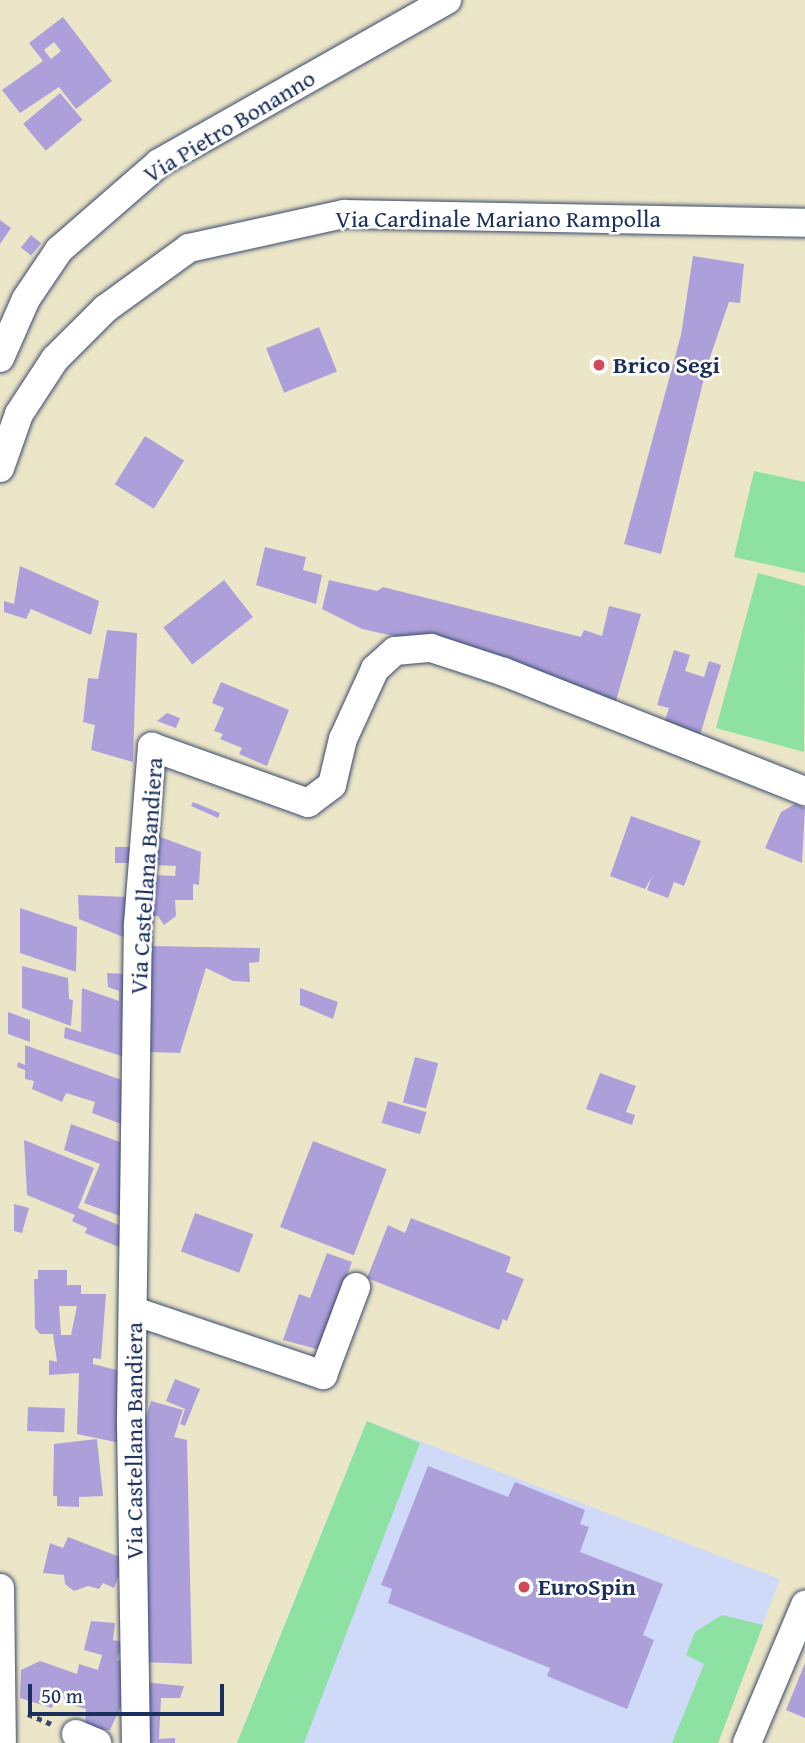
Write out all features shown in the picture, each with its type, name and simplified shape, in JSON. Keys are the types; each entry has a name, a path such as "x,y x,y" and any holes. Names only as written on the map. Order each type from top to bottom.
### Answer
{"street":[{"name":"Via Pietro Bonanno","path":"0,358 26,299 59,250 159,163 447,0"},
{"name":"Via Cardinale Mariano Rampolla","path":"1,460 19,414 55,359 105,309 189,248 344,214 805,223"},
{"name":"Via Castellana Bandiera","path":"136,1743 131,1420 138,924 152,747 308,803 332,785 342,739 375,669 395,651 430,649 504,672 805,792"},
{"path":"134,1311 323,1375 356,1287"},
{"path":"0,1588 2,1743"},
{"path":"747,1743 805,1605"}],"path":[{"path":"1,1703 86,1738"}],"shaded area":[{"path":"367,1421 780,1579 718,1743 237,1743"}],"green space":[{"path":"754,471 805,482 805,573 734,557"},
{"path":"758,573 805,586 804,752 716,728"},
{"path":"367,1421 420,1443 304,1743 237,1743"},
{"path":"722,1615 763,1625 718,1743 672,1743 704,1664 686,1655 695,1632"}],"building":[{"path":"63,17 112,81 76,109 59,87 20,113 2,90 43,61 29,43","holes":["54,42 61,51 51,59 44,50"]},
{"path":"60,93 82,120 46,151 23,124"},
{"path":"0,220 11,228 0,244"},
{"path":"31,235 41,243 31,256 21,247"},
{"path":"693,256 744,264 740,303 729,302 707,366 661,554 624,544 681,335"},
{"path":"319,327 337,372 284,393 266,348"},
{"path":"145,436 184,460 154,509 115,484"},
{"path":"265,547 306,557 303,570 322,575 316,604 256,585"},
{"path":"20,566 99,601 91,635 31,609 26,619 4,612 4,601 14,604"},
{"path":"224,580 253,617 192,664 163,627"},
{"path":"329,580 377,591 383,587 581,637 584,630 602,636 609,606 641,614 615,704 412,640 362,629 322,609"},
{"path":"107,630 137,633 133,762 91,750 95,725 83,722 88,678 98,679"},
{"path":"674,650 690,655 685,671 704,677 709,661 721,665 698,742 662,730 669,708 657,705"},
{"path":"221,682 289,710 267,766 239,754 242,748 220,739 223,734 214,731 224,708 212,703"},
{"path":"167,713 180,718 176,728 157,721"},
{"path":"193,802 220,813 218,818 191,806"},
{"path":"795,804 805,808 802,863 765,848 781,812"},
{"path":"631,816 701,841 684,886 674,882 668,898 647,890 652,877 645,889 610,876"},
{"path":"155,835 201,852 199,885 193,884 193,900 175,900 176,916 164,925 158,916 152,916 153,875 175,876 176,866 154,865"},
{"path":"115,847 130,847 130,863 115,863"},
{"path":"78,895 128,897 128,939 79,919"},
{"path":"20,908 77,927 76,972 20,953"},
{"path":"150,946 260,948 259,962 249,963 250,982 233,981 206,968 180,1053 148,1052"},
{"path":"22,966 68,978 69,999 73,1000 71,1026 22,1008"},
{"path":"107,973 126,974 125,1057 64,1038 65,1027 81,1032 82,988 119,1001 119,991 108,987"},
{"path":"300,988 338,1002 333,1019 300,1005"},
{"path":"8,1012 30,1020 30,1042 8,1034"},
{"path":"25,1045 127,1082 127,1126 92,1113 95,1102 66,1093 62,1102 32,1089 34,1081 25,1079 25,1070 17,1067 18,1062 25,1065"},
{"path":"415,1057 438,1063 426,1109 403,1102"},
{"path":"600,1073 636,1086 626,1112 635,1115 632,1125 586,1109"},
{"path":"388,1101 426,1112 420,1134 382,1123"},
{"path":"71,1124 128,1145 126,1218 84,1203 100,1164 64,1150"},
{"path":"24,1140 94,1168 78,1208 128,1229 126,1250 85,1233 87,1228 72,1221 75,1215 27,1195"},
{"path":"313,1141 387,1169 354,1255 280,1227"},
{"path":"14,1204 29,1208 22,1233 14,1231"},
{"path":"195,1213 253,1234 239,1273 181,1252"},
{"path":"411,1218 511,1257 506,1272 524,1279 507,1321 503,1319 499,1330 367,1278 388,1225 405,1233"},
{"path":"327,1253 352,1262 320,1350 283,1340 299,1294 310,1298"},
{"path":"38,1270 67,1270 67,1285 81,1285 81,1294 106,1294 101,1359 93,1358 93,1364 124,1372 125,1385 117,1385 117,1425 125,1444 77,1434 79,1373 49,1375 49,1360 57,1362 53,1334 40,1334 35,1328 34,1279 38,1279","holes":["59,1306 77,1306 71,1335 61,1335"]},
{"path":"175,1379 200,1389 185,1426 180,1424 185,1409 166,1401"},
{"path":"151,1401 183,1410 174,1437 187,1440 192,1664 144,1662 143,1428"},
{"path":"28,1407 65,1408 64,1432 27,1431"},
{"path":"97,1439 103,1496 79,1497 79,1507 57,1506 57,1496 53,1496 54,1444"},
{"name":"EuroSpin","path":"428,1466 508,1497 515,1482 585,1510 580,1524 589,1527 580,1552 663,1584 643,1635 654,1640 627,1709 547,1676 550,1668 388,1603 392,1589 381,1585"},
{"path":"68,1537 125,1559 114,1588 103,1583 99,1589 88,1586 74,1591 65,1584 64,1575 43,1573 50,1543 63,1548"},
{"path":"91,1621 115,1623 113,1640 123,1642 117,1660 127,1663 122,1704 110,1730 85,1729 86,1709 66,1703 63,1693 57,1691 52,1708 20,1698 21,1670 40,1661 77,1674 79,1664 98,1670 102,1655 84,1650"},
{"path":"805,1663 805,1718 786,1710"},
{"path":"142,1682 184,1686 180,1698 161,1698 159,1739 175,1738 175,1743 140,1743"}],"place":[{"name":"Brico Segi","path":"599,365"},
{"name":"EuroSpin","path":"524,1587"}]}
